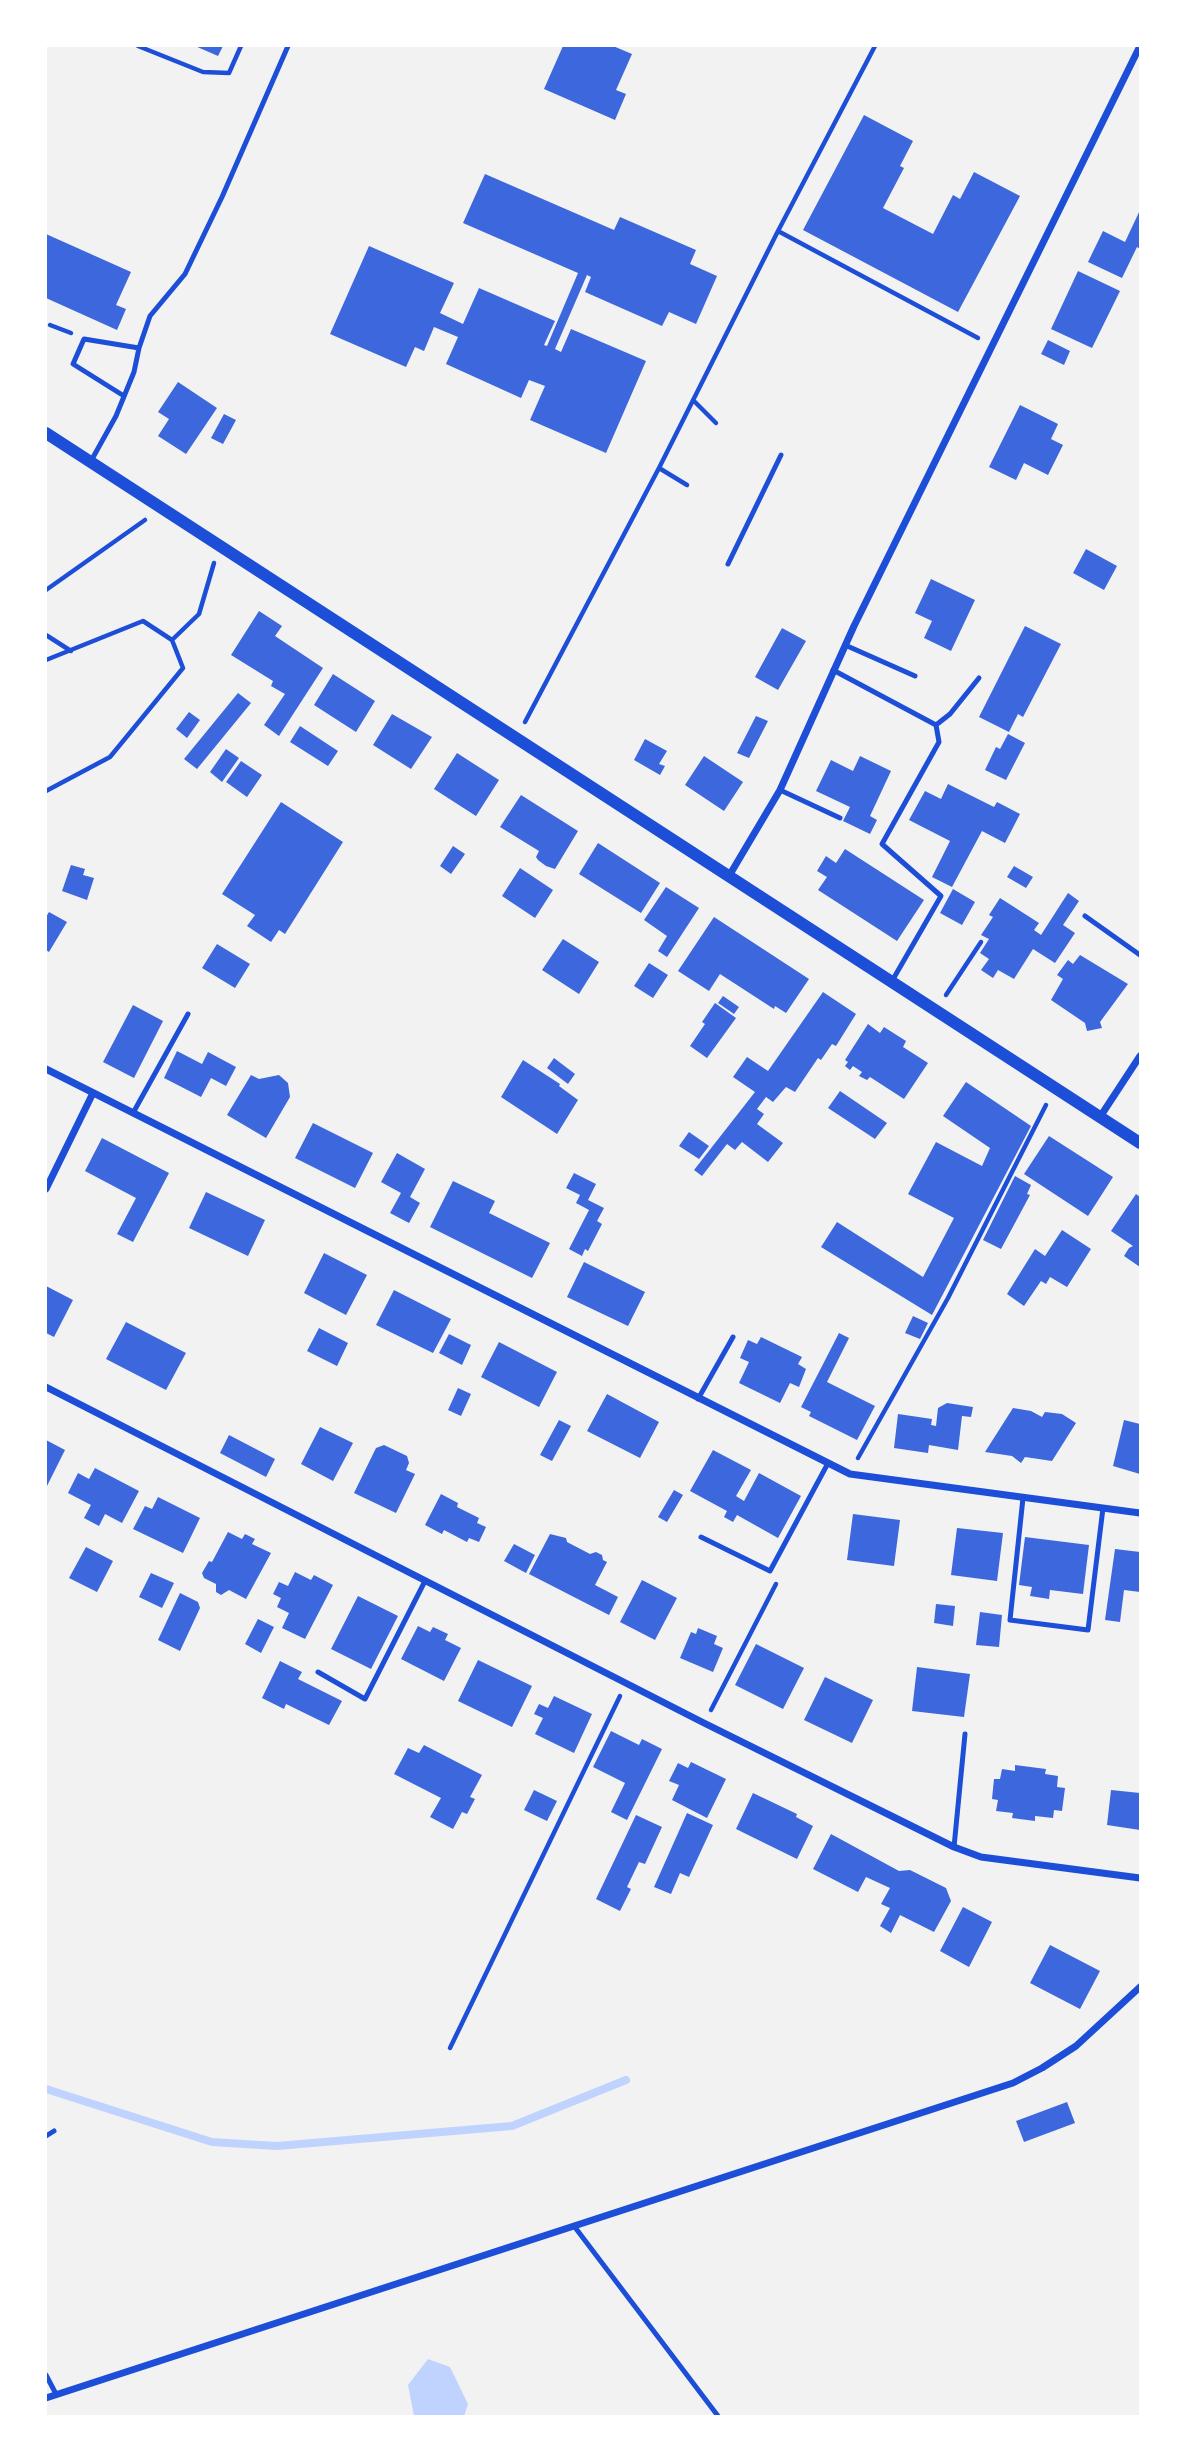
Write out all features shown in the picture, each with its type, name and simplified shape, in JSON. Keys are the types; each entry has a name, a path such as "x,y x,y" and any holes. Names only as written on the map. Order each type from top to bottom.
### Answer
{"street":[{"path":"729,876 780,790 845,645 1140,46"},
{"path":"46,433 1140,1143"},
{"path":"1100,1117 1140,1056"},
{"path":"46,1069 849,1474 1140,1513"},
{"path":"46,1189 93,1093"},
{"path":"46,1387 626,1684 954,1847 981,1857 1140,1878"},
{"path":"46,2398 1013,2083 1076,2046 1140,1987"}],"lane":[{"path":"91,463 134,372 150,316 185,274 288,46"},
{"path":"124,396 73,364 84,339 139,348"},
{"path":"728,564 781,455"},
{"path":"845,645 915,676"},
{"path":"833,670 936,725"},
{"path":"936,725 950,714 979,678"},
{"path":"892,982 941,896 882,844 939,742 936,725"},
{"path":"780,790 840,818"},
{"path":"1085,916 1140,955"},
{"path":"133,1113 188,1014"},
{"path":"698,1399 733,1338"},
{"path":"701,1537 770,1571 827,1465"},
{"path":"1023,1497 1010,1620 1088,1630 1103,1508"},
{"path":"318,1672 365,1699 425,1581"},
{"path":"954,1847 965,1734"},
{"path":"46,2136 54,2131"},
{"path":"574,2226 719,2417"},
{"path":"46,2375 56,2394"}],"path":[{"path":"138,46 203,72 229,72 241,46"},
{"path":"516,737 694,401 778,231 875,46"},
{"path":"778,231 993,345"},
{"path":"694,401 716,423"},
{"path":"659,468 687,485"},
{"path":"46,590 146,519 156,505"},
{"path":"172,640 199,614 214,562 224,548"},
{"path":"46,660 142,621 172,640 183,668 110,757 46,791"},
{"path":"46,635 71,650"},
{"path":"951,989 981,942"},
{"path":"849,1474 948,1298 1054,1089"},
{"path":"704,1723 779,1578"},
{"path":"450,2048 626,1684"}],"water":[{"path":"428,2359 450,2367 468,2404 464,2416 414,2416 408,2385"}],"building":[{"path":"195,46 223,46 218,56"},
{"path":"563,46 613,46 632,54 616,90 626,94 615,120 544,89"},
{"path":"864,115 913,141 900,166 904,168 883,208 933,234 953,195 960,199 974,172 1020,196 958,312 803,230"},
{"path":"485,174 614,230 620,217 696,250 690,264 717,276 696,324 669,312 662,326 585,292 591,277 587,275 555,349 561,352 571,329 646,361 606,453 530,420 545,386 529,380 521,398 446,364 458,337 434,327 424,351 415,347 406,367 330,334 369,246 454,283 440,313 463,324 479,288 555,321 544,345 547,346 578,273 463,223"},
{"path":"1140,210 1140,249 1137,247 1122,278 1088,262 1103,231 1125,242"},
{"path":"46,234 131,272 116,305 126,309 117,330 46,298"},
{"path":"1078,271 1120,291 1092,348 1051,329"},
{"path":"1048,340 1070,351 1064,365 1041,354"},
{"path":"178,382 217,408 186,454 158,436 169,419 158,412"},
{"path":"1020,405 1058,424 1051,439 1063,445 1048,475 1024,463 1016,480 989,467"},
{"path":"224,414 236,420 223,444 211,438"},
{"path":"1086,549 1117,566 1104,590 1073,573"},
{"path":"931,579 975,600 951,651 924,638 932,621 915,613"},
{"path":"259,611 282,626 275,636 323,668 279,736 264,725 285,694 271,686 273,681 231,655"},
{"path":"1025,626 1061,644 1023,717 1018,714 1009,732 979,717"},
{"path":"782,628 806,641 778,690 755,677"},
{"path":"333,674 375,701 356,732 314,705"},
{"path":"238,693 251,703 197,769 184,759"},
{"path":"189,712 200,720 187,738 176,729"},
{"path":"392,714 432,737 411,769 373,745"},
{"path":"756,716 768,721 749,758 737,753"},
{"path":"300,726 338,751 328,766 290,742"},
{"path":"1008,734 1025,743 1006,780 985,770 996,747 1000,749"},
{"path":"645,739 667,751 659,764 665,766 660,775 634,760"},
{"path":"226,749 239,758 222,782 210,772"},
{"path":"457,753 499,780 476,816 434,789"},
{"path":"704,756 743,782 724,811 685,785"},
{"path":"860,756 891,771 870,816 877,820 870,834 843,821 850,807 816,791 831,760 853,771"},
{"path":"241,761 262,775 247,797 226,782"},
{"path":"948,784 994,807 997,802 1020,814 1005,843 982,831 952,887 932,877 950,841 909,820 925,791 941,799"},
{"path":"521,795 578,831 555,869 538,860 536,857 539,851 500,827"},
{"path":"281,802 343,842 285,934 279,930 271,942 247,926 255,915 222,894"},
{"path":"598,843 660,883 641,913 579,874"},
{"path":"453,846 465,854 451,874 440,866"},
{"path":"845,849 924,900 897,941 818,890 827,877 817,871 826,856 836,863"},
{"path":"71,865 85,869 83,875 94,878 87,900 62,891"},
{"path":"1014,866 1033,877 1026,888 1007,877"},
{"path":"520,868 553,890 535,918 502,896"},
{"path":"666,887 699,908 667,957 658,951 667,936 644,920"},
{"path":"953,889 975,902 962,925 940,913"},
{"path":"1068,893 1079,901 1063,925 1075,933 1055,963 1033,949 1014,979 998,970 993,978 981,970 989,959 980,953 989,939 981,935 993,917 989,915 1000,898 1039,923 1034,930 1041,935"},
{"path":"49,912 67,922 49,952 46,950 46,917"},
{"path":"714,917 809,979 786,1013 775,1006 774,1009 720,974 709,991 678,971"},
{"path":"563,939 599,962 579,994 542,970"},
{"path":"217,944 250,964 235,988 202,968"},
{"path":"1080,955 1128,984 1100,1022 1102,1028 1087,1031 1085,1023 1051,1000 1063,979 1057,975 1068,960 1073,964"},
{"path":"649,963 668,975 653,998 634,986"},
{"path":"823,992 856,1014 836,1046 832,1044 821,1060 818,1058 795,1092 786,1087 773,1102 766,1097 757,1109 764,1114 757,1124 783,1143 768,1162 742,1142 735,1150 727,1144 702,1176 694,1170 755,1092 733,1077 747,1057 768,1071"},
{"path":"723,996 739,1007 734,1014 718,1003"},
{"path":"715,1003 736,1018 707,1058 690,1046"},
{"path":"133,1005 163,1021 134,1078 103,1062"},
{"path":"868,1024 880,1033 884,1027 906,1041 903,1047 928,1063 904,1099 870,1077 867,1080 859,1076 862,1072 853,1066 850,1070 845,1066 848,1062 845,1060"},
{"path":"177,1051 202,1064 208,1052 236,1067 226,1086 211,1078 201,1097 164,1078"},
{"path":"554,1058 575,1074 568,1084 547,1068"},
{"path":"523,1060 560,1084 559,1086 578,1100 557,1134 501,1097"},
{"path":"251,1075 259,1079 279,1075 288,1083 290,1097 266,1138 227,1115"},
{"path":"966,1082 1031,1126 932,1315 821,1247 837,1222 923,1277 954,1218 908,1194 936,1142 982,1166 990,1148 943,1116"},
{"path":"840,1091 887,1123 875,1139 828,1108"},
{"path":"313,1123 373,1153 355,1188 295,1158"},
{"path":"689,1132 709,1146 699,1159 679,1146"},
{"path":"1049,1136 1113,1177 1088,1216 1024,1174"},
{"path":"102,1138 169,1173 133,1242 117,1234 136,1198 85,1171"},
{"path":"397,1153 425,1169 410,1197 420,1203 409,1223 390,1213 401,1193 381,1182"},
{"path":"574,1173 596,1184 588,1200 604,1208 597,1221 602,1224 588,1251 585,1249 582,1256 569,1249 589,1210 576,1203 580,1195 566,1188"},
{"path":"1015,1176 1031,1185 1027,1194 1030,1195 1001,1249 983,1240"},
{"path":"453,1181 495,1201 489,1213 550,1243 532,1278 430,1227"},
{"path":"206,1192 265,1220 248,1256 189,1228"},
{"path":"1136,1194 1140,1197 1140,1267 1124,1256 1133,1246 1111,1231"},
{"path":"1062,1230 1091,1249 1067,1287 1050,1277 1046,1284 1041,1281 1024,1306 1007,1294 1035,1249 1045,1256"},
{"path":"324,1253 367,1275 346,1315 304,1293"},
{"path":"584,1262 645,1292 628,1326 567,1297"},
{"path":"46,1286 73,1300 54,1337 46,1333"},
{"path":"394,1290 451,1319 433,1353 376,1325"},
{"path":"913,1316 928,1323 920,1339 905,1333"},
{"path":"126,1322 186,1353 166,1390 106,1359"},
{"path":"319,1328 348,1343 337,1366 307,1351"},
{"path":"839,1333 849,1338 827,1382 875,1406 857,1440 809,1416 811,1412 801,1407"},
{"path":"449,1334 471,1345 462,1365 439,1353"},
{"path":"761,1337 802,1357 798,1364 806,1369 799,1387 790,1383 780,1403 739,1383 749,1362 740,1358 748,1340 757,1344"},
{"path":"499,1342 557,1372 539,1407 481,1377"},
{"path":"458,1388 471,1394 461,1416 448,1410"},
{"path":"607,1394 659,1422 640,1458 587,1431"},
{"path":"947,1403 973,1407 971,1417 962,1416 958,1450 929,1445 928,1453 894,1448 898,1414 932,1419 931,1425 936,1426 938,1408"},
{"path":"1013,1408 1031,1411 1042,1417 1045,1412 1062,1414 1076,1423 1052,1461 1025,1457 1021,1463 1012,1456 985,1452"},
{"path":"559,1420 571,1426 552,1461 540,1455"},
{"path":"1124,1420 1140,1424 1140,1474 1113,1466"},
{"path":"320,1427 353,1443 333,1481 301,1464"},
{"path":"229,1435 275,1459 266,1477 220,1453"},
{"path":"46,1440 65,1450 46,1488"},
{"path":"384,1445 407,1456 409,1463 406,1470 415,1474 396,1513 354,1493 376,1448"},
{"path":"713,1450 751,1470 736,1496 744,1501 759,1473 801,1496 778,1538 737,1515 733,1522 724,1517 727,1511 690,1491"},
{"path":"95,1468 139,1491 122,1523 105,1514 99,1526 84,1518 91,1505 68,1493 78,1473 89,1479"},
{"path":"674,1490 683,1495 667,1522 658,1517"},
{"path":"441,1494 458,1503 457,1507 479,1518 477,1523 486,1527 479,1542 469,1538 467,1542 444,1530 442,1534 425,1525"},
{"path":"158,1497 200,1518 183,1553 133,1529 145,1506 152,1509"},
{"path":"853,1514 900,1520 894,1566 847,1560"},
{"path":"957,1528 1003,1533 997,1581 951,1575"},
{"path":"228,1532 242,1539 245,1534 255,1539 252,1544 271,1553 246,1599 229,1590 221,1595 216,1592 216,1584 204,1578 202,1573 209,1561 212,1562"},
{"path":"550,1534 566,1538 567,1542 590,1554 596,1552 602,1555 607,1562 595,1585 618,1597 609,1615 529,1574"},
{"path":"1025,1537 1089,1545 1083,1594 1050,1590 1049,1599 1030,1596 1032,1587 1019,1585"},
{"path":"514,1544 535,1555 526,1573 504,1561"},
{"path":"86,1547 113,1561 97,1592 69,1578"},
{"path":"1115,1549 1140,1552 1140,1592 1124,1590 1120,1622 1105,1620"},
{"path":"295,1572 311,1580 314,1575 333,1585 305,1639 282,1628 289,1613 277,1607 281,1598 273,1594 279,1582 288,1586"},
{"path":"151,1573 174,1583 162,1608 139,1597"},
{"path":"642,1580 677,1598 655,1640 620,1622"},
{"path":"180,1593 198,1602 200,1608 180,1651 158,1640"},
{"path":"358,1596 398,1616 371,1669 331,1649"},
{"path":"936,1604 955,1606 953,1626 934,1623"},
{"path":"980,1612 1002,1615 999,1647 976,1645"},
{"path":"258,1619 274,1627 261,1653 245,1644"},
{"path":"418,1626 430,1632 433,1627 448,1634 445,1640 461,1648 444,1681 401,1659"},
{"path":"698,1628 717,1636 714,1644 723,1648 713,1672 680,1658 691,1632 696,1634"},
{"path":"756,1644 804,1668 783,1709 735,1685"},
{"path":"478,1660 532,1686 512,1727 458,1701"},
{"path":"280,1661 302,1672 298,1679 342,1701 329,1725 286,1704 284,1709 262,1698"},
{"path":"917,1667 970,1674 964,1717 912,1711"},
{"path":"825,1677 873,1700 852,1743 804,1720"},
{"path":"554,1696 592,1714 574,1753 535,1734 543,1718 534,1714 539,1704 548,1708"},
{"path":"611,1731 639,1745 642,1739 662,1749 627,1820 611,1812 625,1783 593,1767"},
{"path":"424,1745 482,1775 470,1797 475,1799 467,1814 462,1812 453,1829 430,1817 441,1798 394,1774 408,1748 419,1753"},
{"path":"691,1762 726,1779 707,1818 672,1800 679,1785 669,1781 678,1763 688,1768"},
{"path":"1015,1765 1046,1769 1045,1774 1058,1776 1057,1787 1065,1788 1062,1811 1054,1810 1053,1818 1035,1816 1035,1821 1012,1818 1013,1813 996,1811 998,1800 992,1799 994,1779 1000,1779 1002,1769 1015,1771"},
{"path":"534,1790 557,1801 547,1821 524,1810"},
{"path":"1111,1790 1140,1793 1140,1830 1107,1825"},
{"path":"753,1793 797,1814 796,1817 813,1826 797,1859 736,1829"},
{"path":"687,1813 713,1825 689,1877 680,1873 671,1894 654,1887"},
{"path":"636,1815 662,1827 645,1864 639,1862 627,1887 631,1889 620,1911 596,1899"},
{"path":"831,1834 899,1871 910,1870 946,1888 951,1901 934,1932 900,1915 891,1933 880,1926 890,1908 881,1904 890,1888 866,1877 858,1892 813,1869"},
{"path":"963,1907 992,1922 969,1967 940,1951"},
{"path":"1050,1945 1100,1971 1080,2009 1030,1983"},
{"path":"1067,2102 1075,2123 1024,2142 1016,2121"}],"waterway":[{"path":"46,2089 212,2142 277,2146 512,2126 626,2080"}]}
